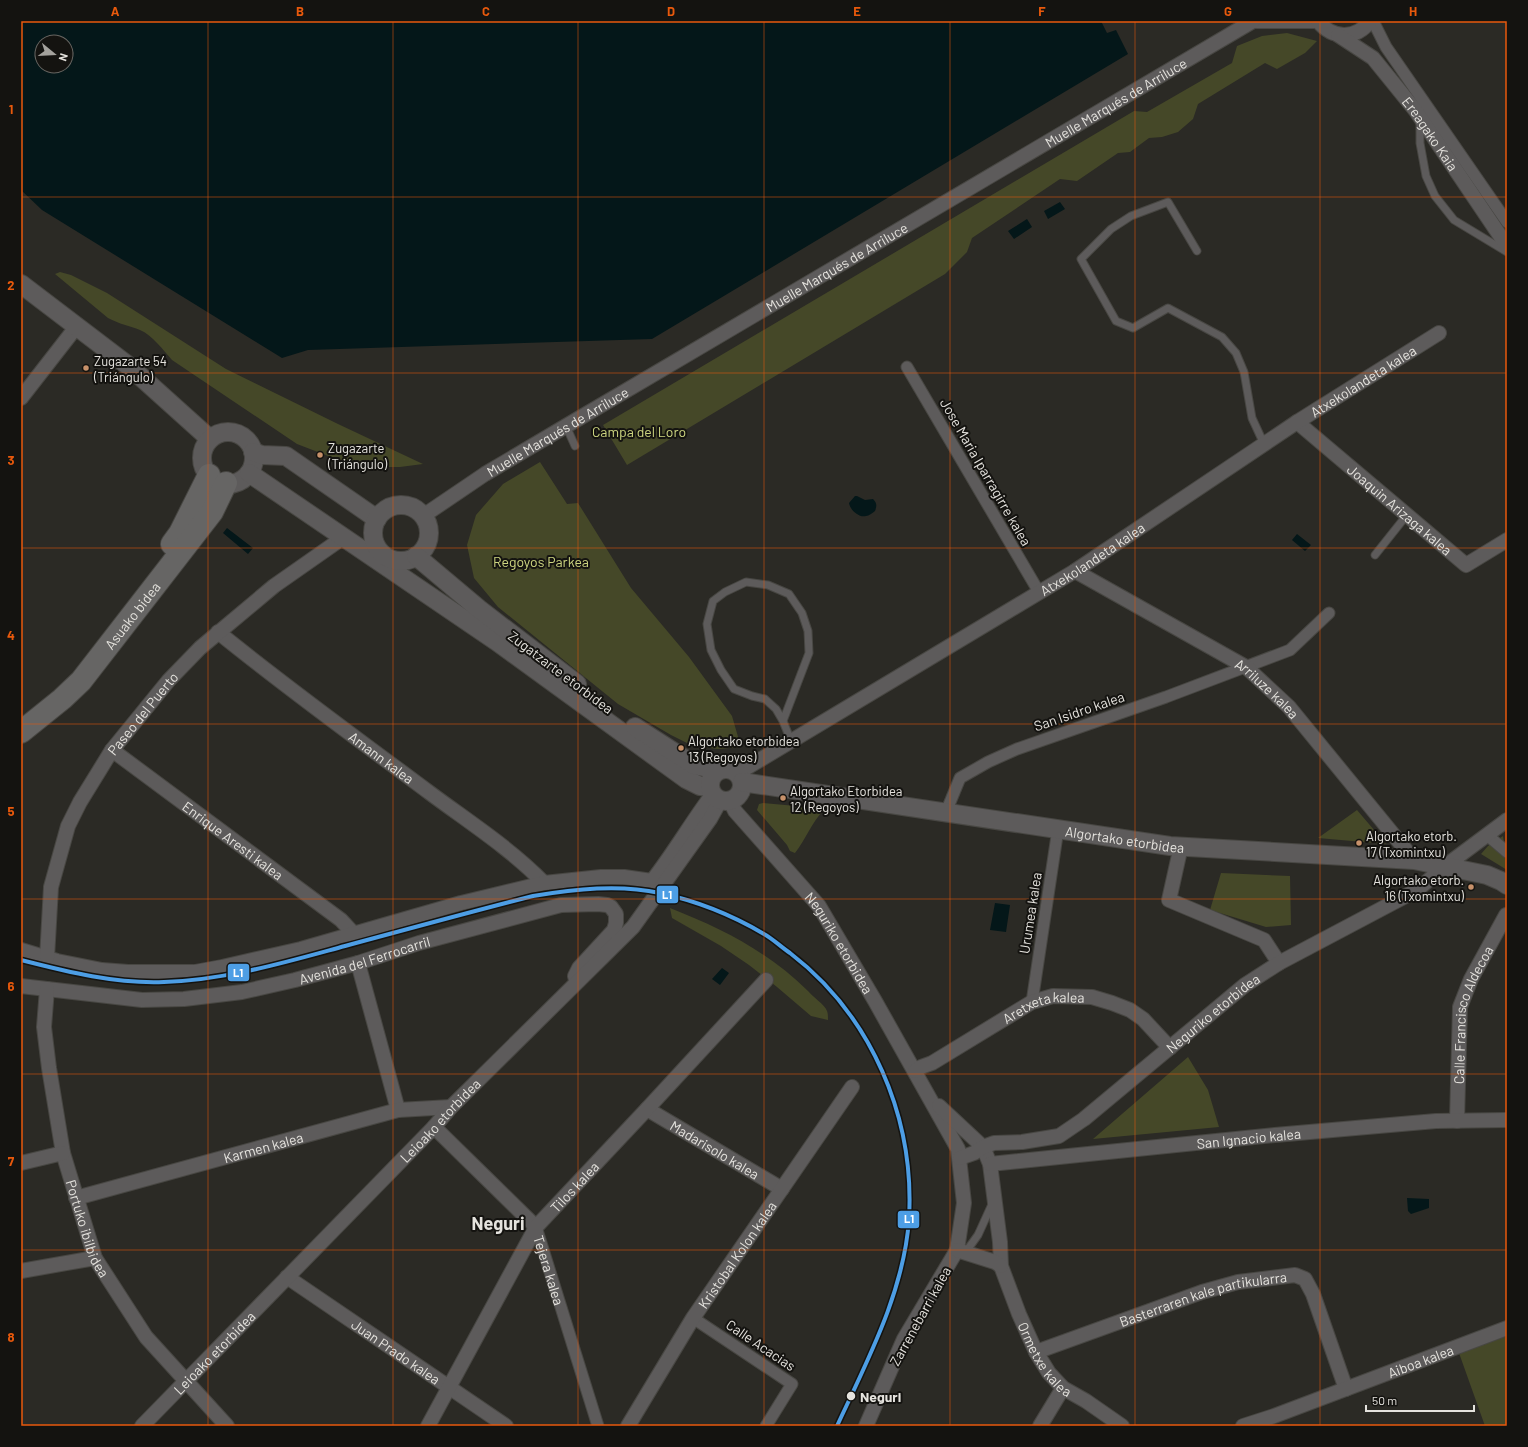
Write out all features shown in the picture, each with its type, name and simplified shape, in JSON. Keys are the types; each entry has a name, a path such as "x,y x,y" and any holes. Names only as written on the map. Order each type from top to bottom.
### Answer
{"main road":[{"name":"Asuako bidea","path":"21,715 51,690 84,656 176,539 217,479"},
{"name":"Asuako bidea","path":"21,732 62,699 81,681 212,512 217,479"}],"street":[{"name":"Muelle Marqués de Arriluce","path":"423,516 485,474 1253,21 1318,21"},
{"name":"Ereagako Kaia","path":"1318,21 1323,28 1338,35 1373,58 1420,116 1507,246"},
{"path":"1338,35 1346,36 1355,34 1372,21"},
{"name":"Ereagako Kaia","path":"1372,21 1386,47 1507,222"},
{"path":"21,284 130,367 210,439"},
{"path":"21,398 77,326"},
{"name":"Atxekolandeta kalea","path":"740,778 791,741 1075,571 1297,422 1439,334"},
{"name":"Jose Maria Iparragirre kalea","path":"907,367 1039,592"},
{"name":"Joaquin Arizaga kalea","path":"1297,422 1406,516 1466,565 1507,540"},
{"path":"225,432 233,432 241,435 248,441 253,452 253,465 249,473 243,479 235,483 217,479 203,463 202,454 205,446 210,439 217,434 225,432"},
{"path":"253,452 262,455 286,456 377,519"},
{"name":"Zugatzarte etorbidea","path":"249,473 515,655 686,779 718,796"},
{"path":"403,505 412,507 423,516 426,520 429,537 421,552 416,556 405,560 396,560 385,556 376,544 374,525 385,510 394,506 403,505"},
{"name":"Zugatzarte etorbidea","path":"344,538 385,556 407,576 417,588"},
{"name":"Paseo del Puerto","path":"47,958 52,887 68,826 80,802 112,750 169,680 218,632 274,586 344,538"},
{"name":"Zugatzarte etorbidea","path":"416,556 501,627 629,723 694,765 718,770"},
{"name":"Arriluze kalea","path":"1075,571 1246,667 1289,707 1414,860"},
{"name":"San Isidro kalea","path":"946,812 960,778 988,762 1017,749 1166,697 1290,650 1329,613"},
{"name":"Amann kalea","path":"218,632 314,708 510,854 544,883"},
{"name":"Enrique Aresti kalea","path":"112,750 341,920 353,933"},
{"path":"21,950 47,958 102,970 195,972 301,949 468,901 544,883 624,877 652,881 663,867 692,821 718,796 738,796 741,792 740,778 728,768 718,770 711,778 718,796"},
{"name":"Algortako etorbidea","path":"740,778 946,812 1181,846 1414,860 1487,875 1507,885"},
{"name":"Leioako etorbidea","path":"142,1426 434,1127 451,1107 633,927 710,820 718,796"},
{"name":"Neguriko etorbidea","path":"718,796 735,811 818,906 875,1001 958,1149 964,1203 961,1252"},
{"name":"Neguriko etorbidea","path":"960,1158 974,1153 983,1146 994,1142 1022,1142 1059,1136 1084,1119 1245,985 1279,963 1417,890 1444,867 1507,820"},
{"name":"Urumea kalea","path":"1032,1002 1058,829"},
{"path":"1486,835 1507,852"},
{"path":"1181,846 1169,900 1264,940 1279,963"},
{"name":"Avenida del Ferrocarril","path":"21,986 142,1000 184,999 242,992 295,980 358,963 418,943 561,905 598,904 612,907 616,914 614,930 579,968 575,976 576,984"},
{"name":"Calle Francisco Aldecoa","path":"1457,1121 1460,1007 1471,980 1506,915"},
{"path":"358,963 398,1110"},
{"name":"Tilos kalea","path":"428,1426 536,1227 766,980"},
{"name":"Portuko ibilbidea","path":"47,989 44,1027 63,1153 95,1258 146,1336 227,1426"},
{"name":"Aretxeta kalea","path":"915,1071 932,1063 1032,1002 1053,996 1092,997 1130,1010 1143,1019 1170,1048"},
{"name":"Kristobal Kolon kalea","path":"628,1426 693,1318 852,1087"},
{"name":"Neguriko etorbidea","path":"930,1097 983,1146 990,1164 995,1197 1001,1266"},
{"name":"Karmen kalea","path":"76,1198 398,1110 451,1107"},
{"name":"Madarisolo kalea","path":"647,1109 782,1189"},
{"name":"San Ignacio kalea","path":"990,1164 1275,1135 1436,1121 1507,1120"},
{"name":"Tejera kalea","path":"434,1127 536,1227 598,1426"},
{"path":"21,1163 63,1153"},
{"path":"983,1258 995,1251 1000,1242"},
{"path":"961,1252 995,1262 1001,1266"},
{"name":"Zarrenebarri kalea","path":"866,1426 904,1339 961,1252"},
{"path":"21,1271 95,1258"},
{"name":"Ormetxe kalea","path":"1001,1266 1019,1314 1036,1352 1049,1373 1063,1388 1086,1401 1122,1426"},
{"name":"Basterraren kale partikularra","path":"1036,1352 1202,1292 1238,1282 1295,1275 1305,1278 1313,1294 1346,1389"},
{"name":"Juan Prado kalea","path":"287,1277 449,1389 506,1426"},
{"name":"Calle Acacias","path":"693,1318 792,1384 766,1426"},
{"name":"Aiboa kalea","path":"1243,1426 1274,1416 1507,1328"},
{"path":"1040,1426 1063,1388"}],"lane":[{"path":"1420,116 1420,143 1426,176 1435,196 1454,220 1507,252"},
{"path":"1197,250 1168,202 1130,216 1111,229 1081,258 1116,321 1133,328 1168,308 1222,337 1236,353 1244,372 1252,418 1264,444"},
{"path":"566,426 575,446"},
{"path":"1375,555 1406,516"},
{"path":"783,721 809,653 808,631 802,614 788,594 768,585 746,582 725,592 713,601 707,624 711,650 721,670 734,689 765,699 776,708 791,741"},
{"path":"961,1252 978,1235 995,1197"}],"green space":[{"name":"Campa del Loro","path":"1287,33 1317,41 1305,53 1277,69 1265,63 1198,104 1193,119 1178,132 1162,137 1149,138 1130,152 1118,153 1077,181 1060,179 972,238 967,252 945,274 627,465 603,425 1134,111 1147,112 1232,63 1237,46 1262,36"},
{"path":"60,272 71,275 107,293 226,369 423,464 400,467 378,467 336,459 297,444 172,360 158,344 144,332 108,318 55,274"},
{"name":"Regoyos Parkea","path":"540,462 567,504 578,503 631,588 689,657 732,716 741,747 718,749 693,746 618,704 498,607 474,578 467,545 476,515 503,484"},
{"path":"763,803 796,806 819,806 824,810 795,853 790,851 787,845 757,810 759,804"},
{"path":"1357,810 1386,844 1318,838"},
{"path":"1503,836 1507,858 1507,870 1481,854 1488,846"},
{"path":"1221,873 1290,876 1291,925 1266,927 1210,910"},
{"path":"670,908 708,924 744,942 777,964 824,1006 827,1012 828,1020 811,1016 749,965 721,946 672,918"},
{"path":"1188,1057 1208,1090 1219,1127 1093,1139"},
{"path":"1507,1336 1507,1426 1485,1426 1459,1353"}],"shaded area":[{"path":"21,21 1101,21 1107,33 1116,30 1128,54 652,339 308,350 282,358 42,210 21,190"},
{"path":"1060,202 1065,209 1048,219 1044,211"},
{"path":"1027,219 1032,227 1014,239 1008,231"},
{"path":"855,496 865,500 873,499 876,505 875,511 868,516 861,516 855,513 849,503"},
{"path":"227,528 253,548 248,554 223,533"},
{"path":"1297,534 1311,545 1305,551 1292,540"},
{"path":"995,903 1010,905 1006,932 990,930"},
{"path":"722,968 729,973 720,985 712,979"},
{"path":"1407,1198 1429,1199 1429,1208 1411,1214 1408,1211"}],"transit line":[{"name":"L1","path":"21,960 74,973 110,979 146,982 187,981 233,974 278,964 533,896 597,888 644,890 674,896 714,909 764,934 790,953 819,978 844,1006 865,1038 882,1071 895,1106 904,1143 909,1181 909,1219 906,1246 900,1273 892,1299 872,1351 837,1426"}],"place":[{"name":"Zugazarte 54 (Triángulo)","path":"86,368"},
{"name":"Zugazarte (Triángulo)","path":"320,455"},
{"name":"Algortako etorbidea 13 (Regoyos)","path":"681,748"},
{"name":"Algortako Etorbidea 12 (Regoyos)","path":"783,798"},
{"name":"Algortako etorb. 17 (Txomintxu)","path":"1359,843"},
{"name":"Algortako etorb. 16 (Txomintxu)","path":"1471,887"},
{"name":"Neguri","path":"851,1396"}],"district":[{"name":"Neguri","path":"498,1223"}]}
